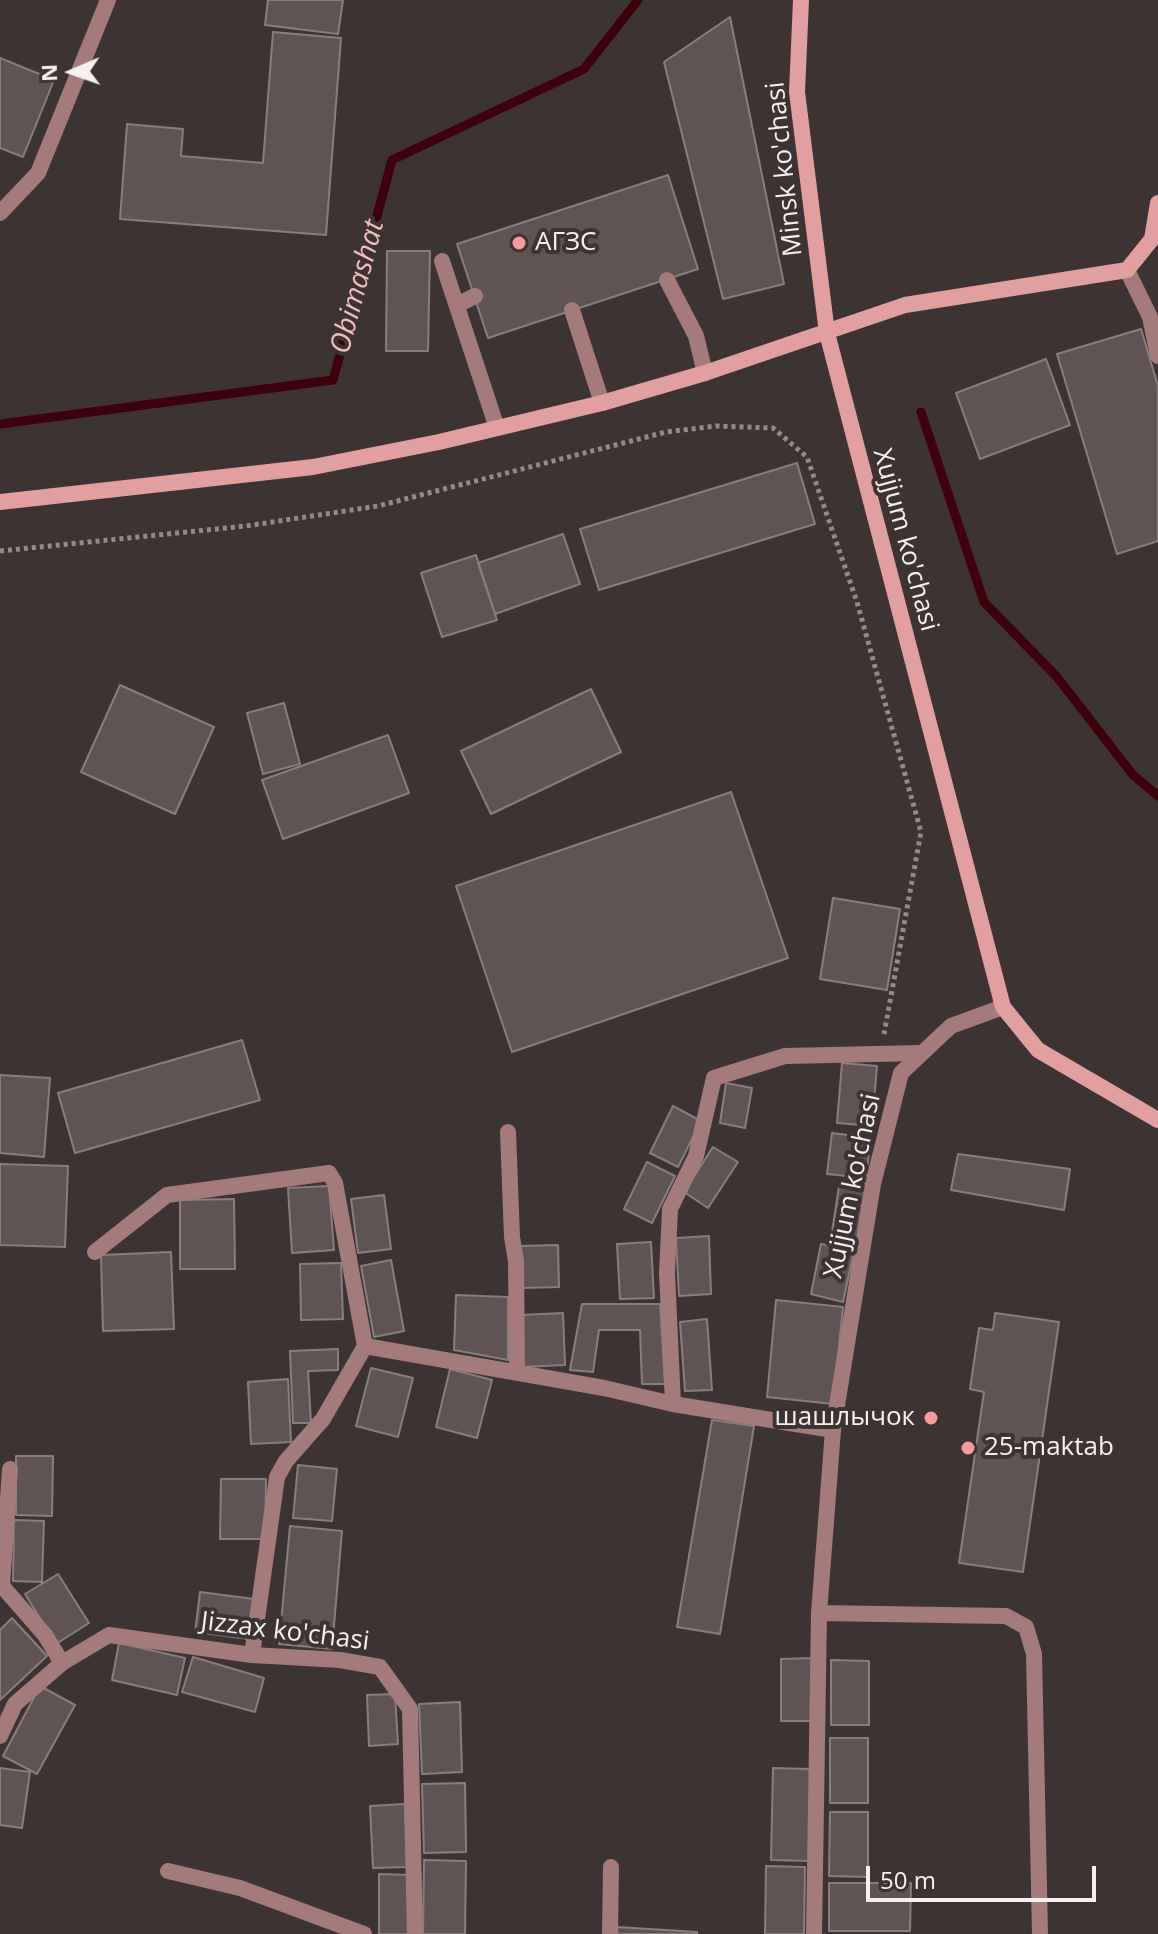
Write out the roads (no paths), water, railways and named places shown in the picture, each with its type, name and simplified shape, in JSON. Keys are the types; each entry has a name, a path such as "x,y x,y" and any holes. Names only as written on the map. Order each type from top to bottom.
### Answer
{"street":[{"path":"0,213 38,173 108,0"},
{"name":"Minsk ko'chasi","path":"801,0 797,92 827,333"},
{"path":"1127,270 1152,239 1158,203"},
{"path":"442,261 497,428"},
{"path":"0,502 313,467 602,403 705,373 905,305 1127,270"},
{"path":"1127,270 1154,313 1158,356"},
{"path":"667,280 696,336 705,373"},
{"path":"457,305 475,296"},
{"path":"572,310 602,403"},
{"name":"Xujjum ko'chasi","path":"814,1934 819,1613 833,1430 873,1184 901,1073 951,1026 1003,1007 827,333"},
{"path":"1003,1007 1038,1050 1158,1120"},
{"path":"673,1404 667,1273 670,1209 696,1156 714,1078 785,1056 921,1053"},
{"path":"508,1132 512,1237 516,1261 517,1373"},
{"path":"95,1252 167,1195 329,1173 335,1183 365,1346 323,1419 286,1461 277,1477 252,1655"},
{"path":"365,1346 604,1388 673,1404 833,1430"},
{"path":"10,1469 1,1586 45,1635 62,1663"},
{"path":"819,1613 1006,1616 1026,1627 1034,1654 1040,1934"},
{"name":"Jizzax ko'chasi","path":"0,1736 15,1704 62,1663 109,1635 252,1655 340,1660 380,1667 410,1709 415,1934"},
{"path":"610,1934 611,1867"},
{"path":"168,1871 240,1888 364,1934"}],"waterway":[{"name":"Obimashat","path":"0,424 333,380 392,160 584,69 638,0"},
{"path":"921,412 984,602 1057,677 1133,775 1158,796"}],"place":[{"name":"АГЗС","path":"519,243"},
{"name":"шашлычок","path":"931,1418"},
{"name":"25-maktab","path":"968,1448"}]}
